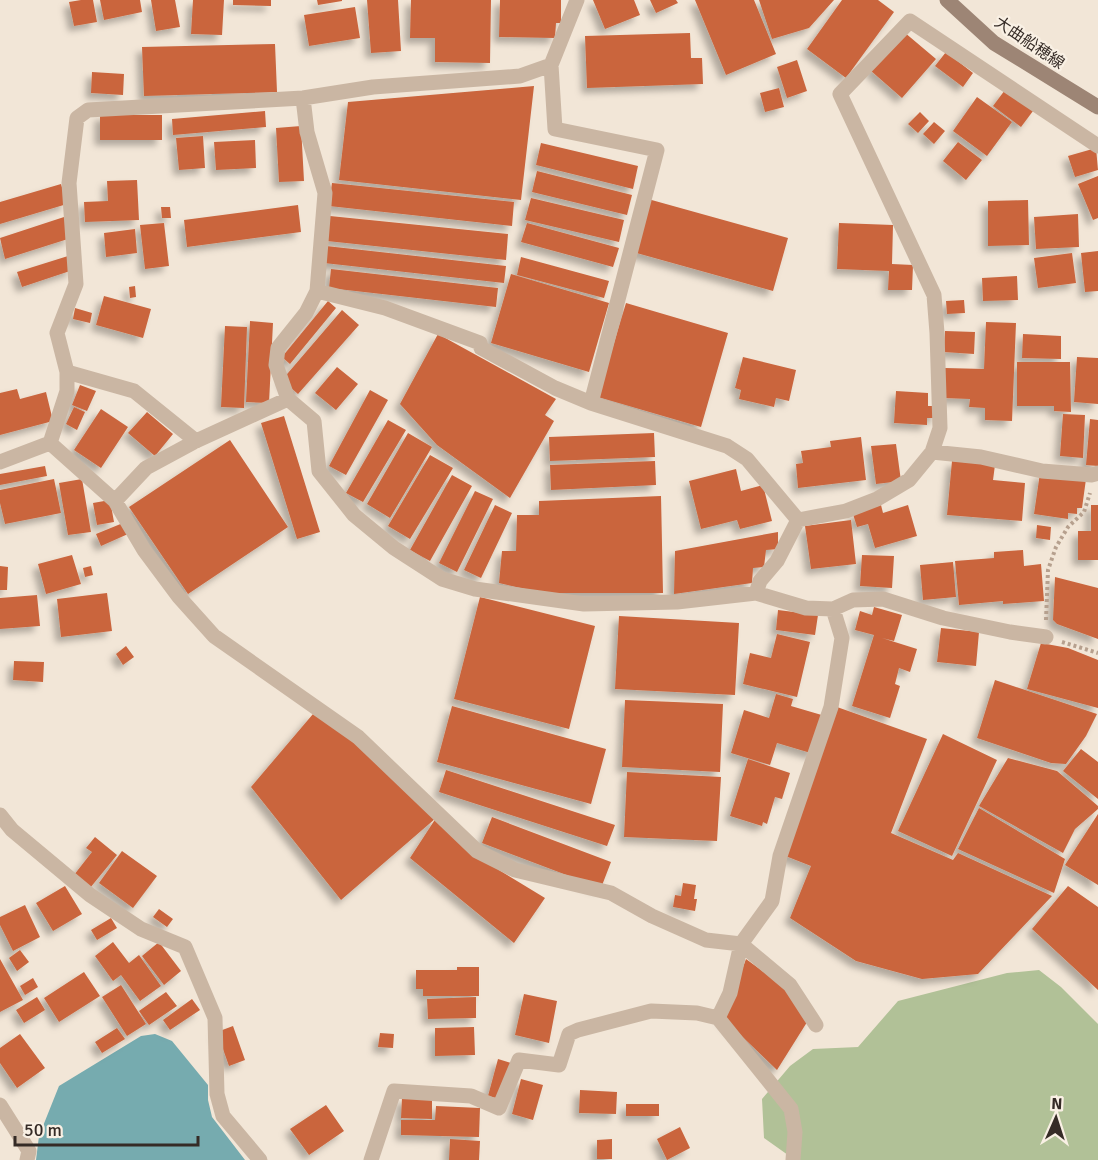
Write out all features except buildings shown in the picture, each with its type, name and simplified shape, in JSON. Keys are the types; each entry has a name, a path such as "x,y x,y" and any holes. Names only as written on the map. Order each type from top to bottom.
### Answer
{"main road":[{"name":"大曲船穂線","path":"947,0 994,43 1098,107"}],"street":[{"path":"576,0 551,64 555,129 657,150 591,403"},
{"path":"798,520 846,511 877,499 909,480 932,452 940,428 934,295 840,93 910,21 1098,146"},
{"path":"50,443 67,391 67,372 57,333 76,284 69,183 77,118 88,110 303,98 373,87 520,76 551,64"},
{"path":"303,98 307,132 325,193 317,291 306,313 278,348 276,365 288,399 314,421 319,471 354,514 394,548 442,579 475,589 584,604 677,602 756,593 806,608 833,609 853,600 883,598 944,618 1046,637"},
{"path":"317,291 385,308 480,343 481,348 555,388 591,403 728,446 747,459 798,520"},
{"path":"67,372 134,391 196,441"},
{"path":"115,501 146,468 196,441 288,399"},
{"path":"0,462 50,443"},
{"path":"50,443 115,501 144,550 179,597 214,636 358,737 477,851 515,870 611,893 652,916 706,940 741,944 790,985 816,1025"},
{"path":"932,452 981,457 1042,471 1095,474"},
{"path":"756,593 760,581 777,561 798,520"},
{"path":"718,1018 730,993 741,944 772,901 780,856 831,707 842,638 833,609"},
{"path":"0,815 12,830 90,895 141,929 185,946 215,1018 217,1094 223,1116 260,1160"},
{"path":"371,1160 394,1091 471,1095 499,1108 519,1060 559,1065 569,1034 651,1011 697,1013 718,1018 791,1109 795,1132 793,1160"},
{"path":"0,1105 29,1151 27,1160"}],"path":[{"path":"1095,474 1084,512 1068,527 1056,547 1048,570 1046,637 1098,653"}],"green space":[{"path":"1039,970 1061,987 1098,1024 1098,1160 795,1160 764,1138 762,1099 790,1066 813,1049 858,1047 898,1001 1007,973"}],"water":[{"path":"155,1034 172,1041 208,1085 208,1100 212,1117 245,1160 36,1160 39,1136 59,1086 141,1036"}]}
